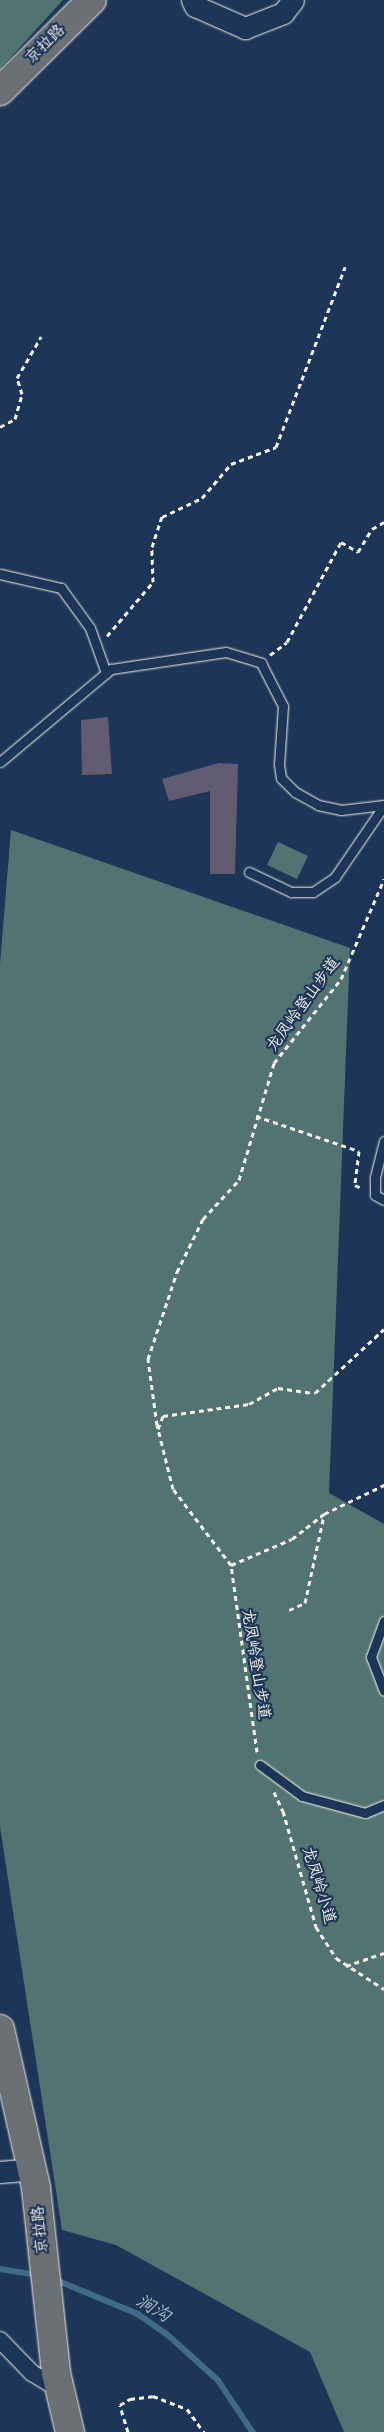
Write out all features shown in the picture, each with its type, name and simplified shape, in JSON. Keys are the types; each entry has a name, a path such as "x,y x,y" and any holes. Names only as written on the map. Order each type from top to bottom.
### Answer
{"highway":[{"name":"京拉路","path":"0,91 92,0"},
{"name":"京拉路","path":"0,2029 34,2178 59,2389 70,2432"}],"street":[{"path":"192,0 195,6 245,28 283,13 293,0"},
{"path":"0,2172 34,2178"},
{"path":"0,2340 32,2373 59,2389"}],"lane":[{"path":"0,574 61,588 90,628 106,673"},
{"path":"0,762 106,673 226,652 261,662 283,706 281,778 318,805 341,810 383,806"},
{"path":"249,872 291,892 313,892 335,877 383,806"},
{"path":"384,1141 375,1195 384,1200"},
{"path":"384,1621 371,1656 384,1691"},
{"path":"260,1766 302,1796 365,1813 384,1805"}],"path":[{"path":"97,648 153,582 152,547 162,517 202,498 231,464 276,446 345,267"},
{"path":"0,427 16,419 22,394 17,378 41,337"},
{"path":"261,662 287,642 341,542 358,552 372,529 384,522"},
{"name":"龙凤岭登山步道","path":"260,1766 231,1565 173,1489 158,1430 148,1359 177,1272 203,1219 239,1180 256,1116 274,1063 341,979 384,879"},
{"path":"256,1116 359,1151 355,1185 375,1195"},
{"path":"158,1430 163,1416 249,1404 278,1388 315,1393 384,1329"},
{"path":"231,1565 292,1539 324,1514 384,1485"},
{"path":"289,1610 305,1603 324,1514"},
{"name":"龙凤岭小道","path":"260,1766 283,1811 316,1927 346,1966 384,1989"},
{"path":"346,1966 384,1953"},
{"path":"128,2432 120,2405 130,2399 153,2396 187,2409 204,2432"}],"green space":[{"path":"0,0 63,0 0,69"},
{"path":"11,830 350,948 329,1493 384,1524 384,2432 344,2432 310,2352 116,2245 62,2230 0,1827 0,964"},
{"path":"278,842 308,856 297,879 267,865"}],"building":[{"path":"108,717 112,774 82,775 81,720"},
{"path":"219,763 238,764 235,874 210,874 210,791 169,801 162,779"}],"waterway":[{"name":"涧沟","path":"0,2269 37,2275"},
{"name":"涧沟","path":"54,2279 138,2314 167,2334 218,2380 253,2432"}]}
